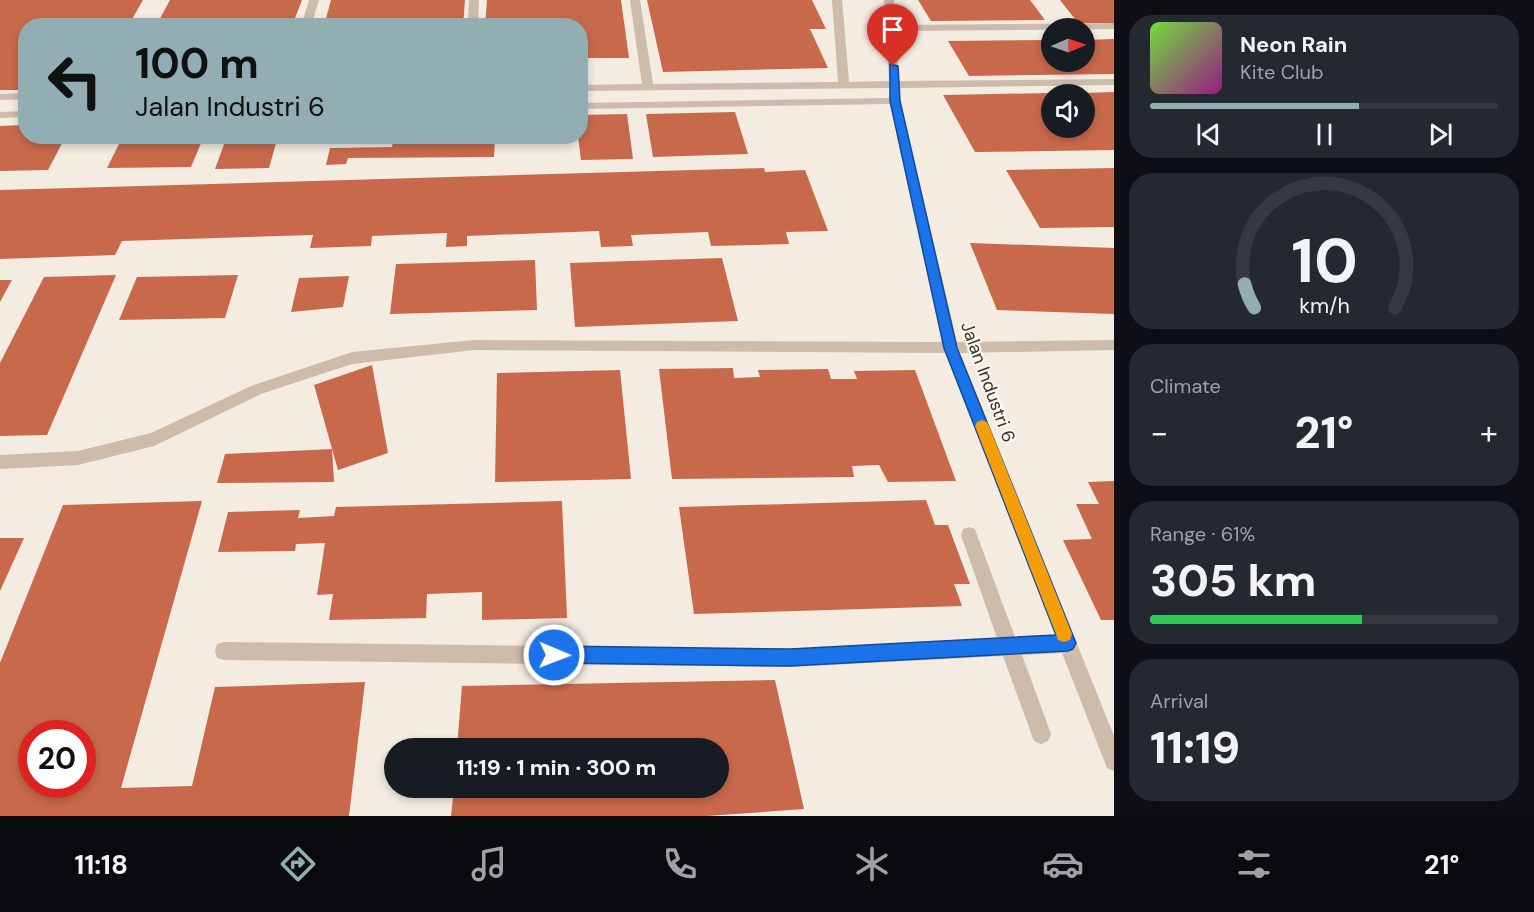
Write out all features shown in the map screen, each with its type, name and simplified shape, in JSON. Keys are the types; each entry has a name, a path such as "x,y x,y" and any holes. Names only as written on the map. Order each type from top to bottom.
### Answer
{"street":[{"path":"309,18 315,0"},
{"path":"473,18 474,0"},
{"path":"635,0 648,87"},
{"path":"837,0 844,86"},
{"name":"Jalan Industri 6","path":"889,0 895,101 951,348 1114,761"},
{"path":"891,28 1114,26"},
{"path":"588,88 1114,82"},
{"path":"0,97 18,96"},
{"path":"588,106 895,101"},
{"path":"0,115 18,114"},
{"path":"0,462 78,458 154,439 256,390 352,358 474,345 951,348 1114,345"},
{"path":"969,535 1041,734"},
{"path":"224,651 790,658 1068,643"}],"building":[{"path":"0,0 143,0 133,18 18,18 18,90 0,90"},
{"path":"170,0 302,0 295,18 160,18"},
{"path":"331,0 465,0 464,18 326,18"},
{"path":"487,0 621,0 629,58 588,58 588,18 486,18"},
{"path":"647,0 812,0 826,29 810,29 828,68 663,72"},
{"path":"918,0 1030,0 1044,18 1041,20 931,21"},
{"path":"1060,0 1114,0 1114,23 1095,23 1095,18 1074,18"},
{"path":"1114,39 1114,74 969,76 948,41 1041,40 1041,72 1095,72 1095,40"},
{"path":"1114,92 1114,150 975,152 943,95 1041,93 1041,138 1095,138 1095,93"},
{"path":"735,112 748,154 653,157 646,114"},
{"path":"627,114 633,159 581,160 579,144 588,144 588,115"},
{"path":"18,125 18,144 62,144 48,170 0,171 0,126"},
{"path":"119,144 201,144 191,167 107,168"},
{"path":"224,144 276,144 269,168 215,169"},
{"path":"393,144 495,144 494,157 348,158 346,164 326,165 330,148 392,147"},
{"path":"764,168 765,172 805,170 828,231 786,232 789,244 711,246 708,232 631,235 633,246 601,247 599,231 467,236 467,246 446,247 447,233 372,236 371,246 310,248 313,235 122,241 115,255 0,259 0,190"},
{"path":"1114,168 1114,227 1040,228 1006,170"},
{"path":"970,243 1114,248 1114,314 997,310"},
{"path":"722,258 738,321 575,327 570,263"},
{"path":"535,260 537,310 390,314 396,264"},
{"path":"116,275 47,435 0,436 0,363 44,277"},
{"path":"238,275 225,318 119,320 137,277"},
{"path":"349,276 343,307 291,312 299,278"},
{"path":"0,280 12,280 0,302"},
{"path":"372,365 388,453 338,470 314,385"},
{"path":"733,368 734,378 760,377 758,370 828,369 831,379 857,379 854,371 915,370 956,481 888,482 879,465 852,466 854,477 672,479 659,369"},
{"path":"620,370 631,479 495,482 497,373"},
{"path":"332,449 334,482 217,483 225,454"},
{"path":"1114,481 1114,620 1101,620 1063,540 1092,539 1076,504 1099,504 1088,482"},
{"path":"926,500 935,525 948,525 970,584 954,584 962,606 694,614 679,507"},
{"path":"202,501 121,788 192,786 215,687 365,682 349,816 0,816 0,663 63,505"},
{"path":"562,501 567,618 482,620 482,592 427,594 426,618 329,620 333,594 317,595 325,543 296,544 295,551 218,552 228,512 300,510 298,518 334,516 336,507"},
{"path":"0,538 24,538 0,591"},
{"path":"775,680 804,809 707,816 451,816 453,798 729,798 729,738 458,738 462,686"}],"slow traffic":[{"path":"982,426 1064,634"}],"route":[{"path":"554,655 790,658 1068,643 951,348 895,101 893,66"}]}
